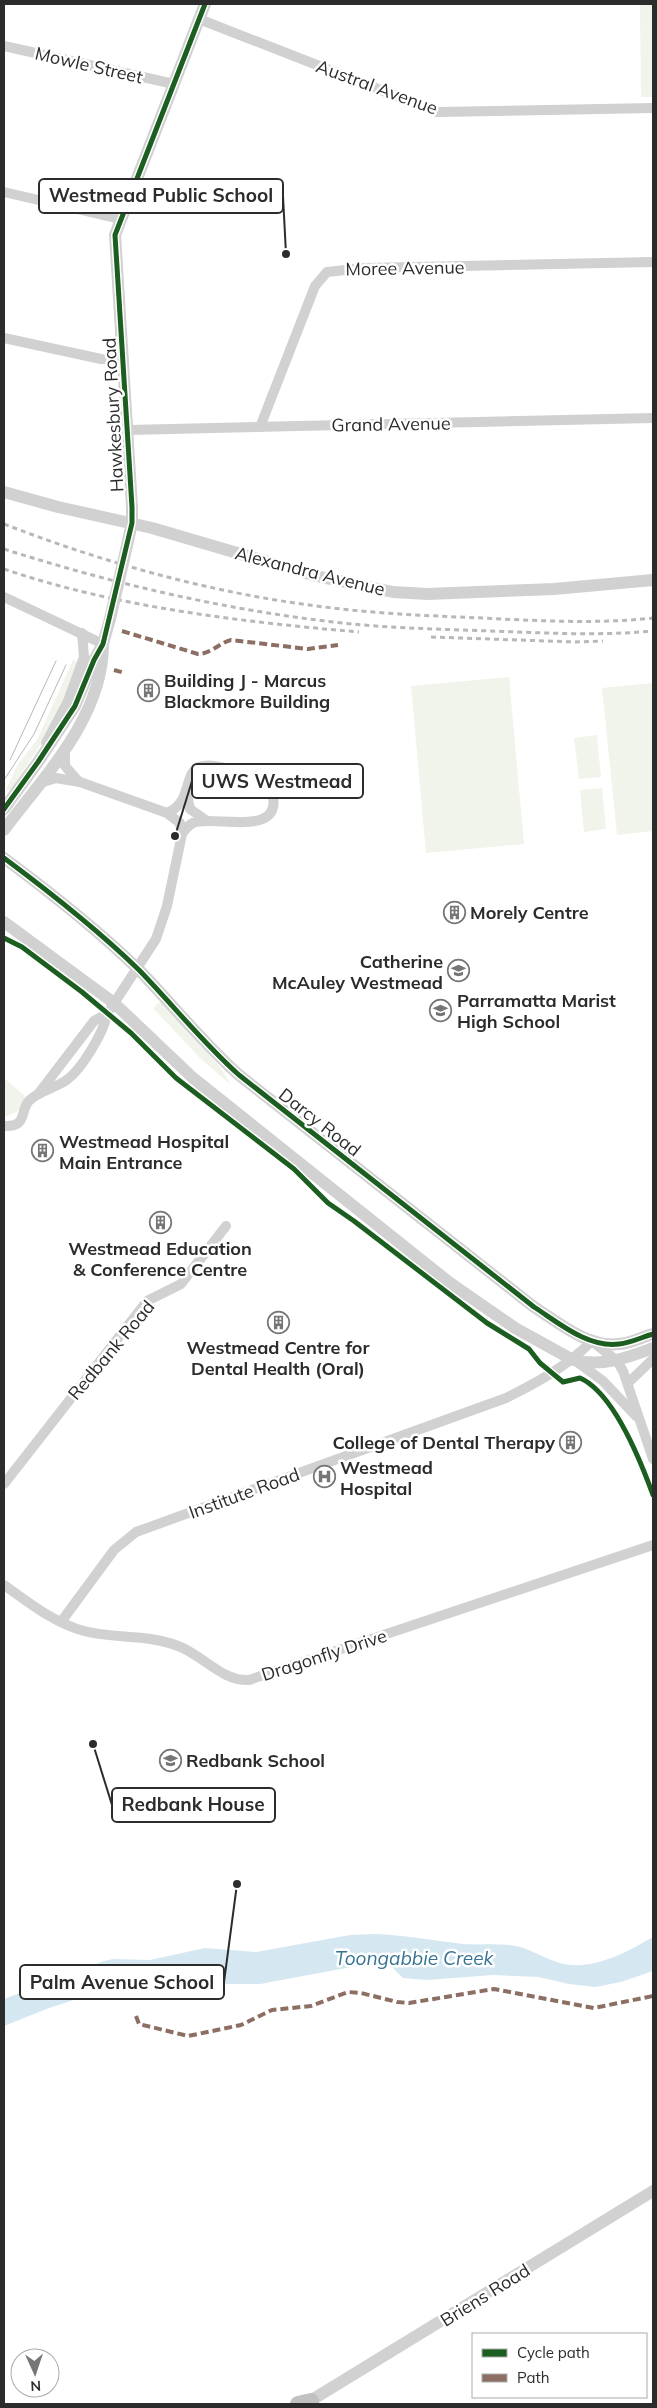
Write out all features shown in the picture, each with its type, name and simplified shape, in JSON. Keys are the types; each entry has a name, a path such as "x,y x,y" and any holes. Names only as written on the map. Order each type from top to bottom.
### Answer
{"street":[{"name":"Hawkesbury Road","path":"4,809 75,706 94,660 103,644 110,619 132,523 124,360 115,242 116,232 205,4"},
{"name":"Austral Avenue","path":"199,19 437,112 653,108"},
{"name":"Mowle Street","path":"4,46 174,84"},
{"path":"4,192 120,218"},
{"name":"Moree Avenue","path":"260,427 315,286 327,272 364,268 653,262"},
{"path":"4,338 101,359 124,360"},
{"name":"Grand Avenue","path":"128,430 653,418"},
{"name":"Alexandra Avenue","path":"4,492 58,508 132,523 316,576 393,592 427,594 554,589 653,580"},
{"path":"4,597 103,644"},
{"name":"Hawkesbury Road","path":"38,762 51,731 68,701 84,657 82,633"},
{"name":"Hawkesbury Road","path":"4,830 65,749 79,726 95,692 103,664 103,644"},
{"path":"65,749 65,766 80,782"},
{"path":"168,813 178,806 192,773 198,768 212,764 262,781 271,788 272,806 270,812 260,821 207,821 193,823 182,834"},
{"path":"4,1126 13,1125 21,1120 28,1102 73,1074 105,1027 111,1008 156,939 162,923 182,834 180,824 168,813 80,782 56,778 40,783"},
{"path":"186,789 190,809 200,818 207,821"},
{"name":"Darcy Road","path":"4,858 85,920 137,969 215,1054 239,1075 534,1307 592,1341 617,1345 653,1334"},
{"path":"4,922 111,1008 193,1078 450,1283 515,1328 573,1360 603,1381 638,1418"},
{"path":"37,1096 94,1021 111,1008"},
{"name":"Redbank Road","path":"4,1484 147,1301 181,1284 226,1226"},
{"path":"592,1341 617,1360 628,1383 653,1459"},
{"name":"Institute Road","path":"61,1622 114,1550 136,1532 506,1398 553,1374 573,1360 592,1341"},
{"path":"573,1360 594,1363 617,1360 653,1348"},
{"path":"628,1383 653,1359"},
{"name":"Dragonfly Drive","path":"4,1585 61,1622 85,1631 148,1639 177,1645 233,1678 249,1680 653,1546"},
{"name":"Briens Road","path":"308,2402 653,2191"}],"shaded area":[{"path":"640,4 653,4 653,97 641,97"},
{"path":"73,660 81,663 51,728 12,789 5,792 18,764 37,740"},
{"path":"509,677 524,844 426,853 411,686"},
{"path":"653,683 653,831 617,835 602,688"},
{"path":"597,735 601,777 579,779 574,738"},
{"path":"602,788 606,829 584,832 580,790"},
{"path":"161,1001 220,1067 231,1085 201,1059 153,1008"},
{"path":"4,1078 25,1096 25,1100 19,1110 5,1116"}],"water":[{"name":"Toongabbie Creek","path":"376,1934 462,1944 510,1945 523,1948 560,1963 572,1965 596,1963 608,1959 632,1949 653,1937 653,1971 621,1982 595,1987 569,1984 538,1977 493,1975 427,1980 403,1978 391,1966 357,1966 260,1984 182,1984 159,1986 120,1996 80,1998 4,2026 4,1999 104,1961 113,1959 150,1960 205,1948 256,1952 350,1935"}],"tram line":[{"path":"10,760 56,661"},
{"path":"4,780 34,734 66,665"}],"railway":[{"path":"4,524 84,553 165,576 207,587 290,602 333,608 427,616 568,621 653,618"},
{"path":"4,549 122,583 284,616 408,628 592,634 653,631"},
{"path":"4,569 90,593 179,611 225,618 359,632"},
{"path":"431,637 576,642 603,641"}],"marked path":[{"path":"122,631 198,654 203,654 231,640 308,649 338,645"},
{"path":"114,670 125,673"},
{"path":"136,2016 139,2024 188,2036 241,2025 272,2010 311,2006 348,1992 409,2003 494,1989 594,2008 653,1996"}],"cycle path":[{"path":"4,809 75,706 94,660 103,644 132,523 115,235 205,4"},
{"path":"4,858 107,940 152,983 213,1050 239,1075 534,1307 574,1333 596,1342 607,1344 623,1343 653,1334"},
{"path":"4,938 22,947 82,992 131,1033 176,1078 294,1169 328,1203 487,1323 529,1349 540,1363 563,1382 580,1378 592,1386 604,1398 625,1430 634,1447 653,1495"}],"place":[{"name":"Westmead Public School","path":"286,254"},
{"name":"Building J - Marcus Blackmore Building","path":"148,690"},
{"name":"UWS Westmead","path":"175,836"},
{"name":"Morely Centre","path":"454,912"},
{"name":"Catherine McAuley Westmead","path":"459,971"},
{"name":"Parramatta Marist High School","path":"441,1010"},
{"name":"Westmead Hospital Main Entrance","path":"43,1151"},
{"name":"Westmead Education & Conference Centre","path":"160,1223"},
{"name":"Westmead Centre for Dental Health (Oral)","path":"278,1322"},
{"name":"College of Dental Therapy","path":"571,1442"},
{"name":"Westmead Hospital","path":"324,1477"},
{"name":"Redbank House","path":"93,1744"},
{"name":"Redbank School","path":"170,1760"},
{"name":"Palm Avenue School","path":"237,1884"}]}
